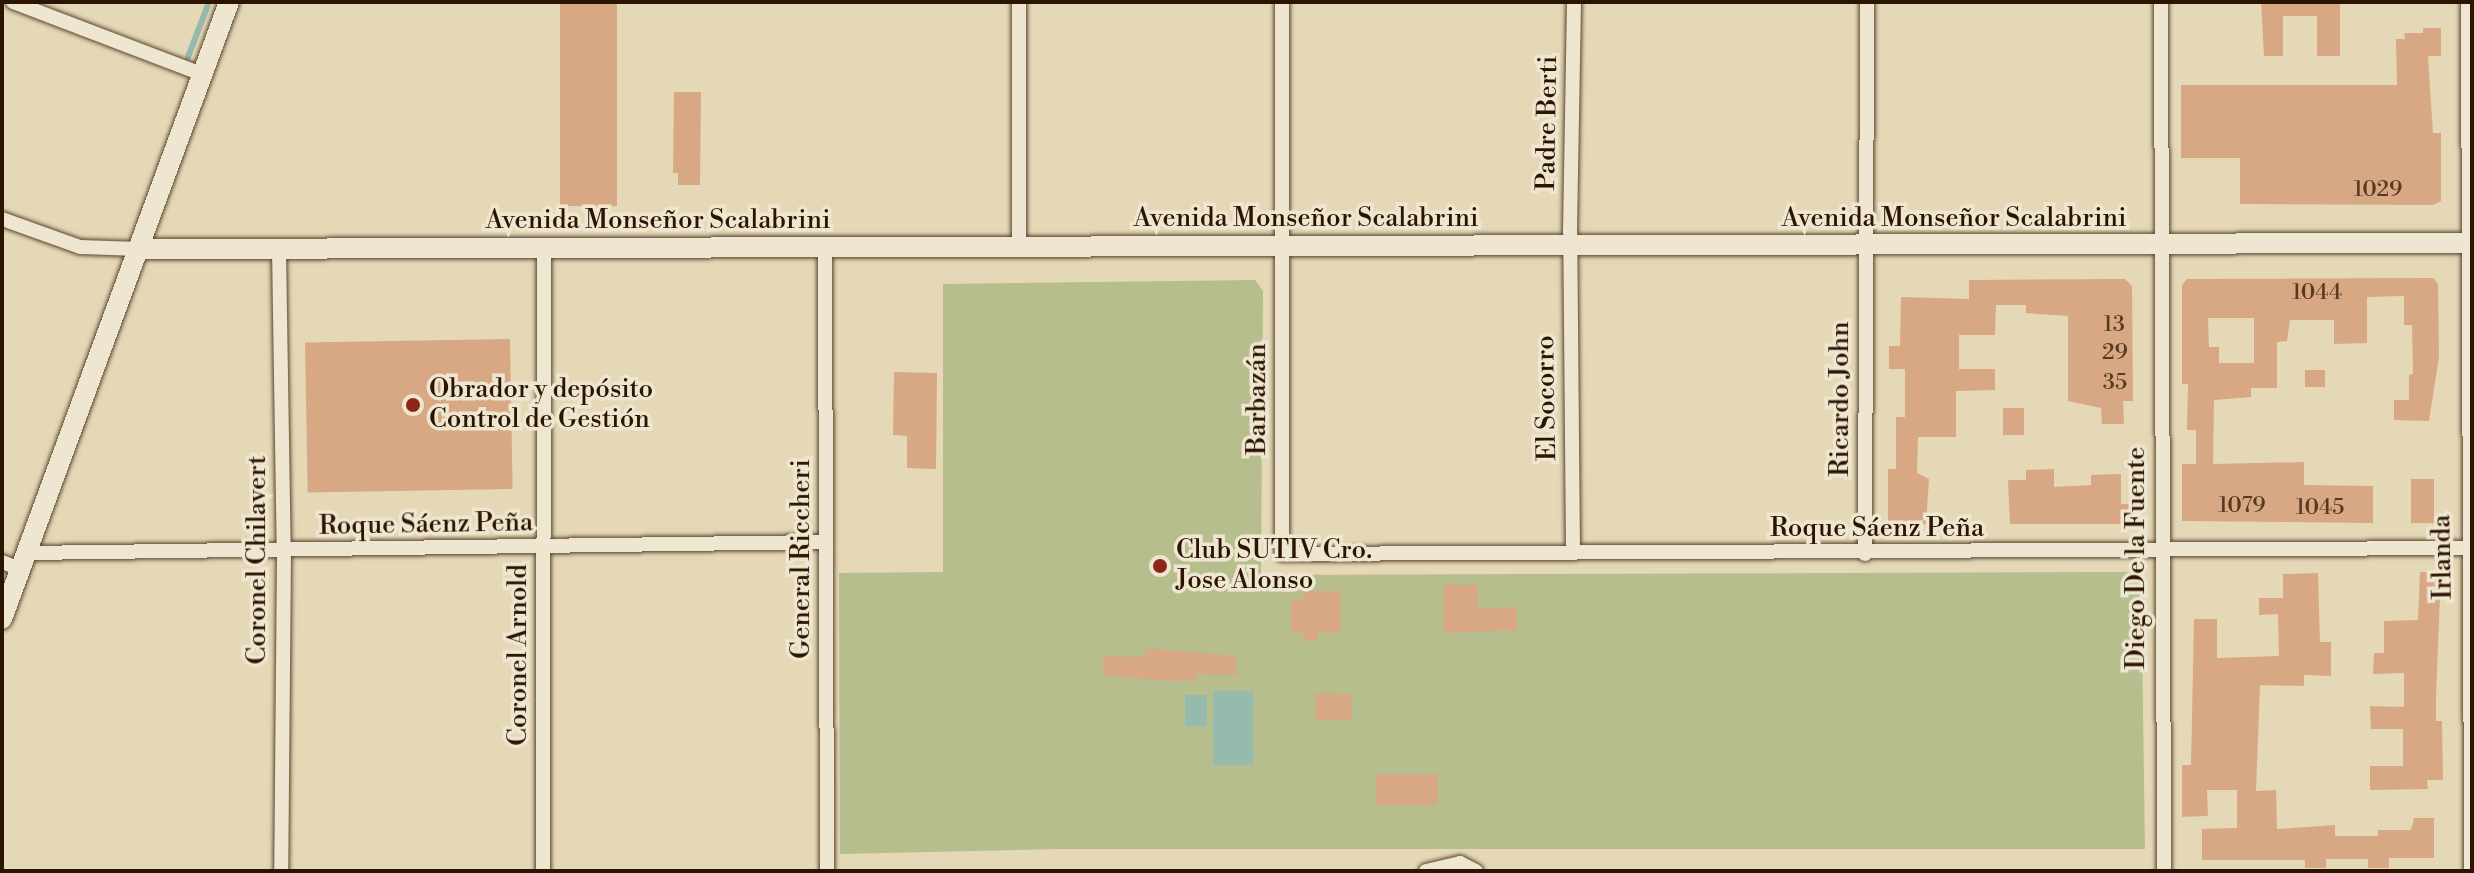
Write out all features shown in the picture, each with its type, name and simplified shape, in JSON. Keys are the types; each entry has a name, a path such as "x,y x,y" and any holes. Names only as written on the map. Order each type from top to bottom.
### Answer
{"main road":[{"path":"2,619 16,561 139,249 229,2"},
{"name":"Avenida Monseñor Scalabrini","path":"139,249 2468,243"}],"street":[{"path":"13,2 202,74"},
{"path":"1019,2 1019,246"},
{"name":"Barbazán","path":"1282,2 1282,554"},
{"name":"Padre Berti","path":"1570,244 1574,2"},
{"name":"Ricardo John","path":"1865,554 1867,2"},
{"name":"Diego De la Fuente","path":"2161,2 2160,549 2164,871"},
{"name":"Irlanda","path":"2468,2 2471,871"},
{"path":"2,219 80,247 139,249"},
{"name":"El Socorro","path":"1570,244 1573,552"},
{"name":"Coronel Arnold","path":"543,871 544,246"},
{"name":"General Riccheri","path":"825,247 827,871"},
{"name":"Coronel Chilavert","path":"279,249 284,552 281,871"},
{"name":"Roque Sáenz Peña","path":"16,561 284,552 826,542"},
{"name":"Roque Sáenz Peña","path":"1282,554 1865,554 2469,548"},
{"path":"1426,871 1460,863 1476,871"}],"green space":[{"path":"1255,280 1263,291 1261,575 2141,572 2145,849 1058,849 840,854 839,573 943,572 943,284"}],"water":[{"path":"1213,691 1253,691 1253,765 1213,765"},
{"path":"1185,695 1207,695 1207,726 1185,726"}],"building":[{"path":"560,2 617,2 617,206 560,206"},
{"path":"2261,2 2340,2 2340,56 2317,56 2317,16 2283,16 2283,56 2264,56"},
{"path":"2423,28 2441,28 2441,56 2428,56 2433,133 2441,133 2441,201 2433,205 2240,204 2240,158 2181,158 2181,85 2397,85 2396,39 2405,39 2404,33 2423,33"},
{"path":"674,92 701,92 700,185 678,185 678,173 673,173"},
{"path":"2433,278 2438,284 2439,357 2429,421 2394,420 2394,400 2409,400 2409,375 2413,374 2412,325 2404,325 2404,296 2367,297 2367,343 2334,344 2334,320 2290,320 2287,341 2277,342 2277,388 2251,388 2251,397 2214,400 2213,464 2304,462 2304,485 2373,486 2373,523 2182,521 2182,464 2196,464 2196,430 2187,430 2188,384 2182,384 2182,285 2187,279","holes":["2208,318 2254,318 2254,363 2219,363 2219,347 2209,347"]},
{"path":"2125,279 2132,286 2133,401 2123,401 2124,424 2102,424 2101,408 2068,401 2068,316 2026,313 2026,305 1996,305 1995,335 1959,335 1959,369 1995,369 1995,390 1956,391 1956,437 1918,437 1917,473 1929,479 1926,524 1888,521 1888,469 1896,469 1896,417 1905,417 1905,369 1889,369 1889,346 1900,346 1901,297 1969,299 1969,280"},
{"path":"510,339 513,489 308,493 305,343"},
{"path":"2305,370 2325,370 2325,387 2305,387"},
{"path":"894,372 937,373 936,469 907,468 907,436 893,435"},
{"path":"2003,408 2024,408 2024,435 2003,435"},
{"path":"2054,469 2054,487 2091,485 2091,475 2121,474 2121,504 2134,504 2134,519 2128,524 2010,524 2008,480 2026,480 2026,470"},
{"path":"2411,479 2434,479 2434,523 2411,523"},
{"path":"2420,572 2441,572 2436,721 2442,721 2443,780 2427,780 2428,789 2370,790 2370,766 2403,766 2403,729 2371,729 2370,706 2404,707 2404,673 2373,674 2374,653 2384,653 2384,621 2418,620"},
{"path":"2318,573 2320,642 2331,642 2331,676 2304,675 2304,686 2260,685 2256,791 2276,790 2277,829 2335,825 2335,836 2378,836 2378,830 2411,830 2414,818 2434,818 2434,858 2389,858 2389,868 2368,868 2368,859 2326,859 2326,868 2305,868 2305,860 2202,860 2202,829 2237,828 2237,790 2207,790 2208,816 2182,817 2182,765 2191,765 2194,619 2217,619 2217,658 2279,656 2278,614 2259,615 2259,598 2283,598 2283,574"},
{"path":"1444,585 1477,585 1478,608 1517,607 1517,630 1444,633"},
{"path":"1303,591 1340,591 1340,633 1318,633 1318,641 1303,641 1303,633 1291,633 1291,599 1303,599"},
{"path":"1145,648 1236,656 1236,675 1197,674 1197,681 1162,681 1103,675 1103,656 1145,657"},
{"path":"1316,693 1352,694 1351,720 1315,719"},
{"path":"1376,774 1438,774 1438,805 1376,805"}],"waterway":[{"path":"188,57 209,2"}],"place":[{"name":"Obrador y depósito Control de Gestión","path":"413,405"},
{"name":"Club SUTIV Cro. Jose Alonso","path":"1160,566"}]}
